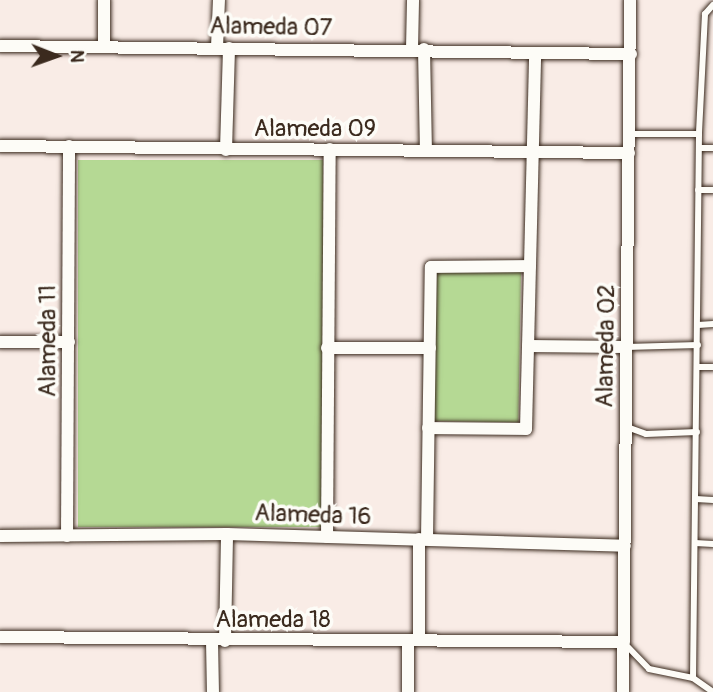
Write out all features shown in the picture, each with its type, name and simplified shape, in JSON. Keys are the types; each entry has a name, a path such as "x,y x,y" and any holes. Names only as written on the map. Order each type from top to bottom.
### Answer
{"street":[{"path":"104,0 104,46"},
{"path":"219,0 226,150"},
{"path":"413,0 426,151"},
{"name":"Alameda 02","path":"623,692 630,0"},
{"name":"Alameda 07","path":"0,46 418,49 631,54"},
{"path":"428,428 526,429 532,153 538,53"},
{"name":"Alameda 09","path":"0,146 629,153"},
{"name":"Alameda 11","path":"67,536 69,146"},
{"path":"327,537 330,149"},
{"path":"408,692 423,539 431,267 530,266"},
{"path":"0,342 69,342"},
{"path":"528,345 626,347"},
{"path":"327,348 430,348"},
{"path":"213,692 227,534"},
{"name":"Alameda 16","path":"0,536 227,534 625,546"},
{"name":"Alameda 18","path":"0,636 218,641 624,642"}],"lane":[{"path":"693,678 699,134 705,14 713,5"},
{"path":"630,134 699,134"},
{"path":"699,148 713,148"},
{"path":"698,190 713,190"},
{"path":"698,325 713,324"},
{"path":"626,347 698,345"},
{"path":"698,367 713,367"},
{"path":"626,426 646,434 697,432"},
{"path":"696,499 713,500"},
{"path":"695,543 713,544"},
{"path":"624,642 649,669 693,678 713,692"}],"green space":[{"path":"78,160 323,160 323,527 78,527"},
{"path":"437,270 521,271 518,422 434,421"}]}
